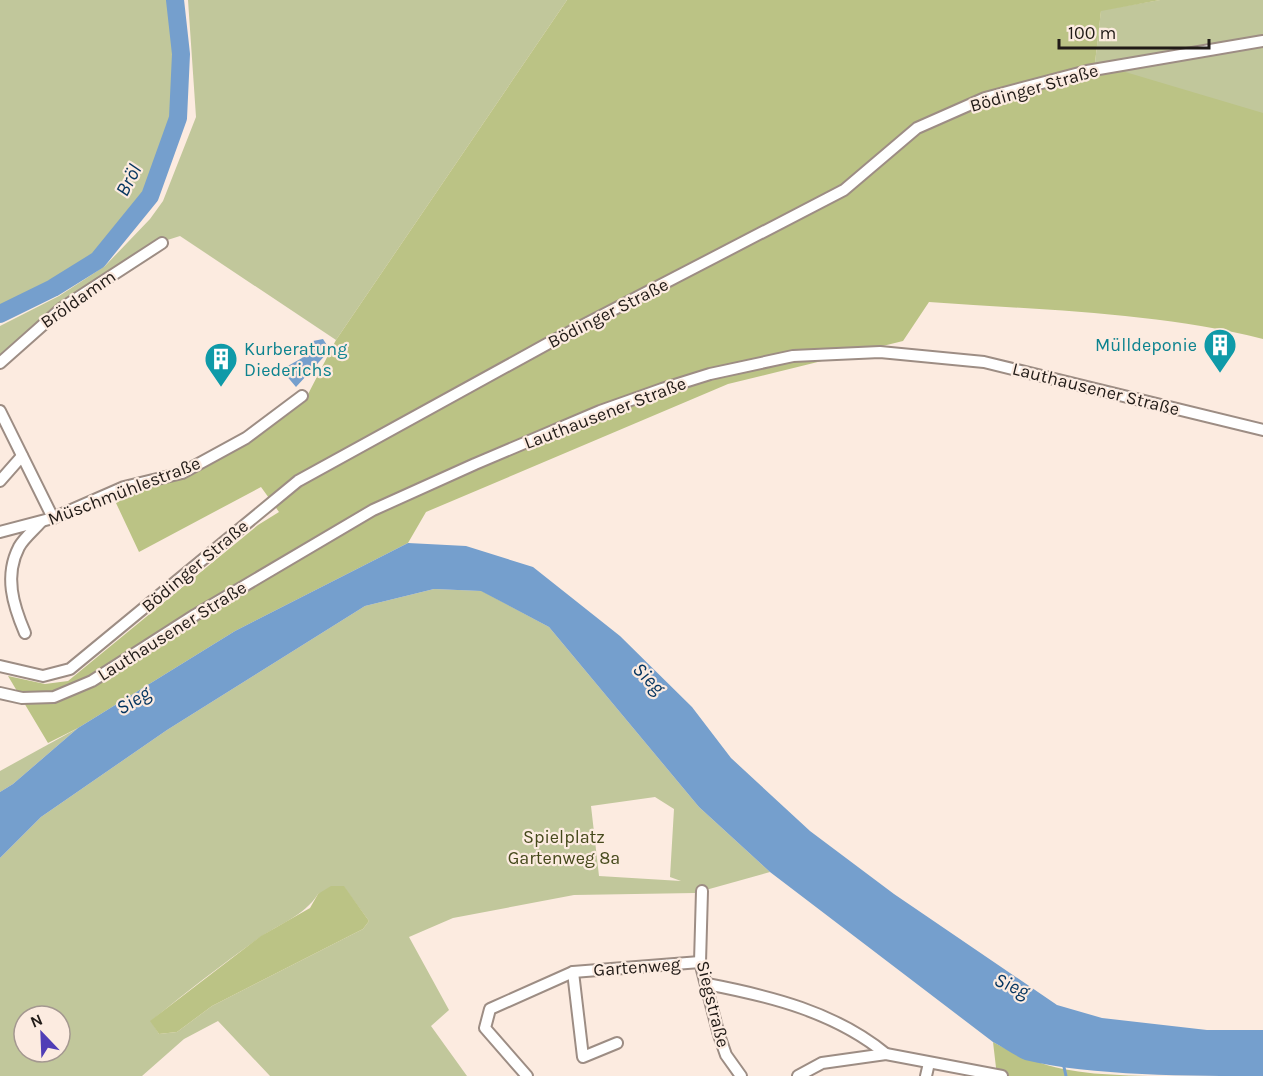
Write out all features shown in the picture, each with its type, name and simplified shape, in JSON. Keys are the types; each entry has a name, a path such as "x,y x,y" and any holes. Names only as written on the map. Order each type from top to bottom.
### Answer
{"street":[{"name":"Bödinger Straße","path":"0,666 43,676 70,669 298,481 547,344 844,190 916,128 985,98 1087,71 1263,41"},
{"name":"Bröldamm","path":"0,363 62,308 162,243"},
{"name":"Lauthausener Straße","path":"0,693 22,698 54,697 92,681 195,615 373,510 475,464 600,411 662,389 710,374 793,356 880,352 984,362 1263,430"},
{"name":"Müschmühlestraße","path":"0,532 53,518 124,487 182,473 246,438 302,396"},
{"path":"0,411 53,518"},
{"path":"0,481 22,456"},
{"path":"25,633 11,600 12,575 20,546 41,522"},
{"name":"Siegstraße","path":"702,891 700,962 726,1055 741,1076"},
{"name":"Gartenweg","path":"527,1076 485,1028 490,1009 573,972 700,962"},
{"name":"Gartenweg","path":"573,972 583,1057 617,1043"},
{"path":"707,984 789,1002 866,1037 886,1054"},
{"path":"798,1076 822,1063 886,1054 1002,1076"},
{"path":"926,1076 929,1063"}],"green space":[{"path":"0,0 168,0 174,57 174,119 148,192 97,257 0,308"},
{"path":"188,0 567,0 336,340 180,236 158,243 42,319 0,358 0,326 59,296 105,266 150,219 163,201 196,117"},
{"path":"567,0 1160,0 1101,11 1095,63 1263,113 1263,339 1181,323 1139,318 929,302 903,341 728,384 426,512 408,543 235,631 78,728 48,743 8,676 45,684 68,681 258,525 279,512 261,487 139,552 116,503 305,400 336,340"},
{"path":"1160,0 1263,0 1263,186 1095,63 1101,10"},
{"name":"Spielplatz Gartenweg 8a","path":"434,589 482,591 549,627 699,807 770,872 695,893 574,895 453,918 409,937 449,1010 431,1026 467,1076 270,1076 218,1021 184,1039 142,1076 0,1076 0,858 41,817 167,730 365,606","holes":["655,797 674,809 670,877 681,881 599,876 591,806","344,887 369,921 363,929 212,1006 177,1032 159,1034 151,1021 245,948 306,908 318,894"]},
{"path":"78,728 13,784 0,792 0,771"},
{"path":"331,886 344,886 369,921 363,929 212,1006 177,1032 159,1034 150,1021 261,936 310,908 318,894"},
{"path":"993,1042 1032,1060 1068,1070 1148,1076 997,1076"}],"water":[{"path":"323,339 330,350 296,387 285,374 286,367 302,358 313,341"},
{"name":"Sieg","path":"408,543 466,546 533,567 620,636 692,707 731,758 810,831 894,894 1057,1005 1102,1018 1207,1030 1263,1030 1263,1076 1142,1074 1080,1069 1025,1060 993,1042 770,872 699,807 549,627 481,591 434,589 365,606 167,730 41,817 0,858 0,792 13,784 78,728 235,631"}],"waterway":[{"name":"Bröl","path":"0,314 53,288 98,260 150,196 178,118 181,54 175,0"},
{"path":"1064,1067 1066,1076"}],"place":[{"name":"Mülldeponie","path":"1220,374"},
{"name":"Kurberatung Diederichs","path":"221,388"}]}
